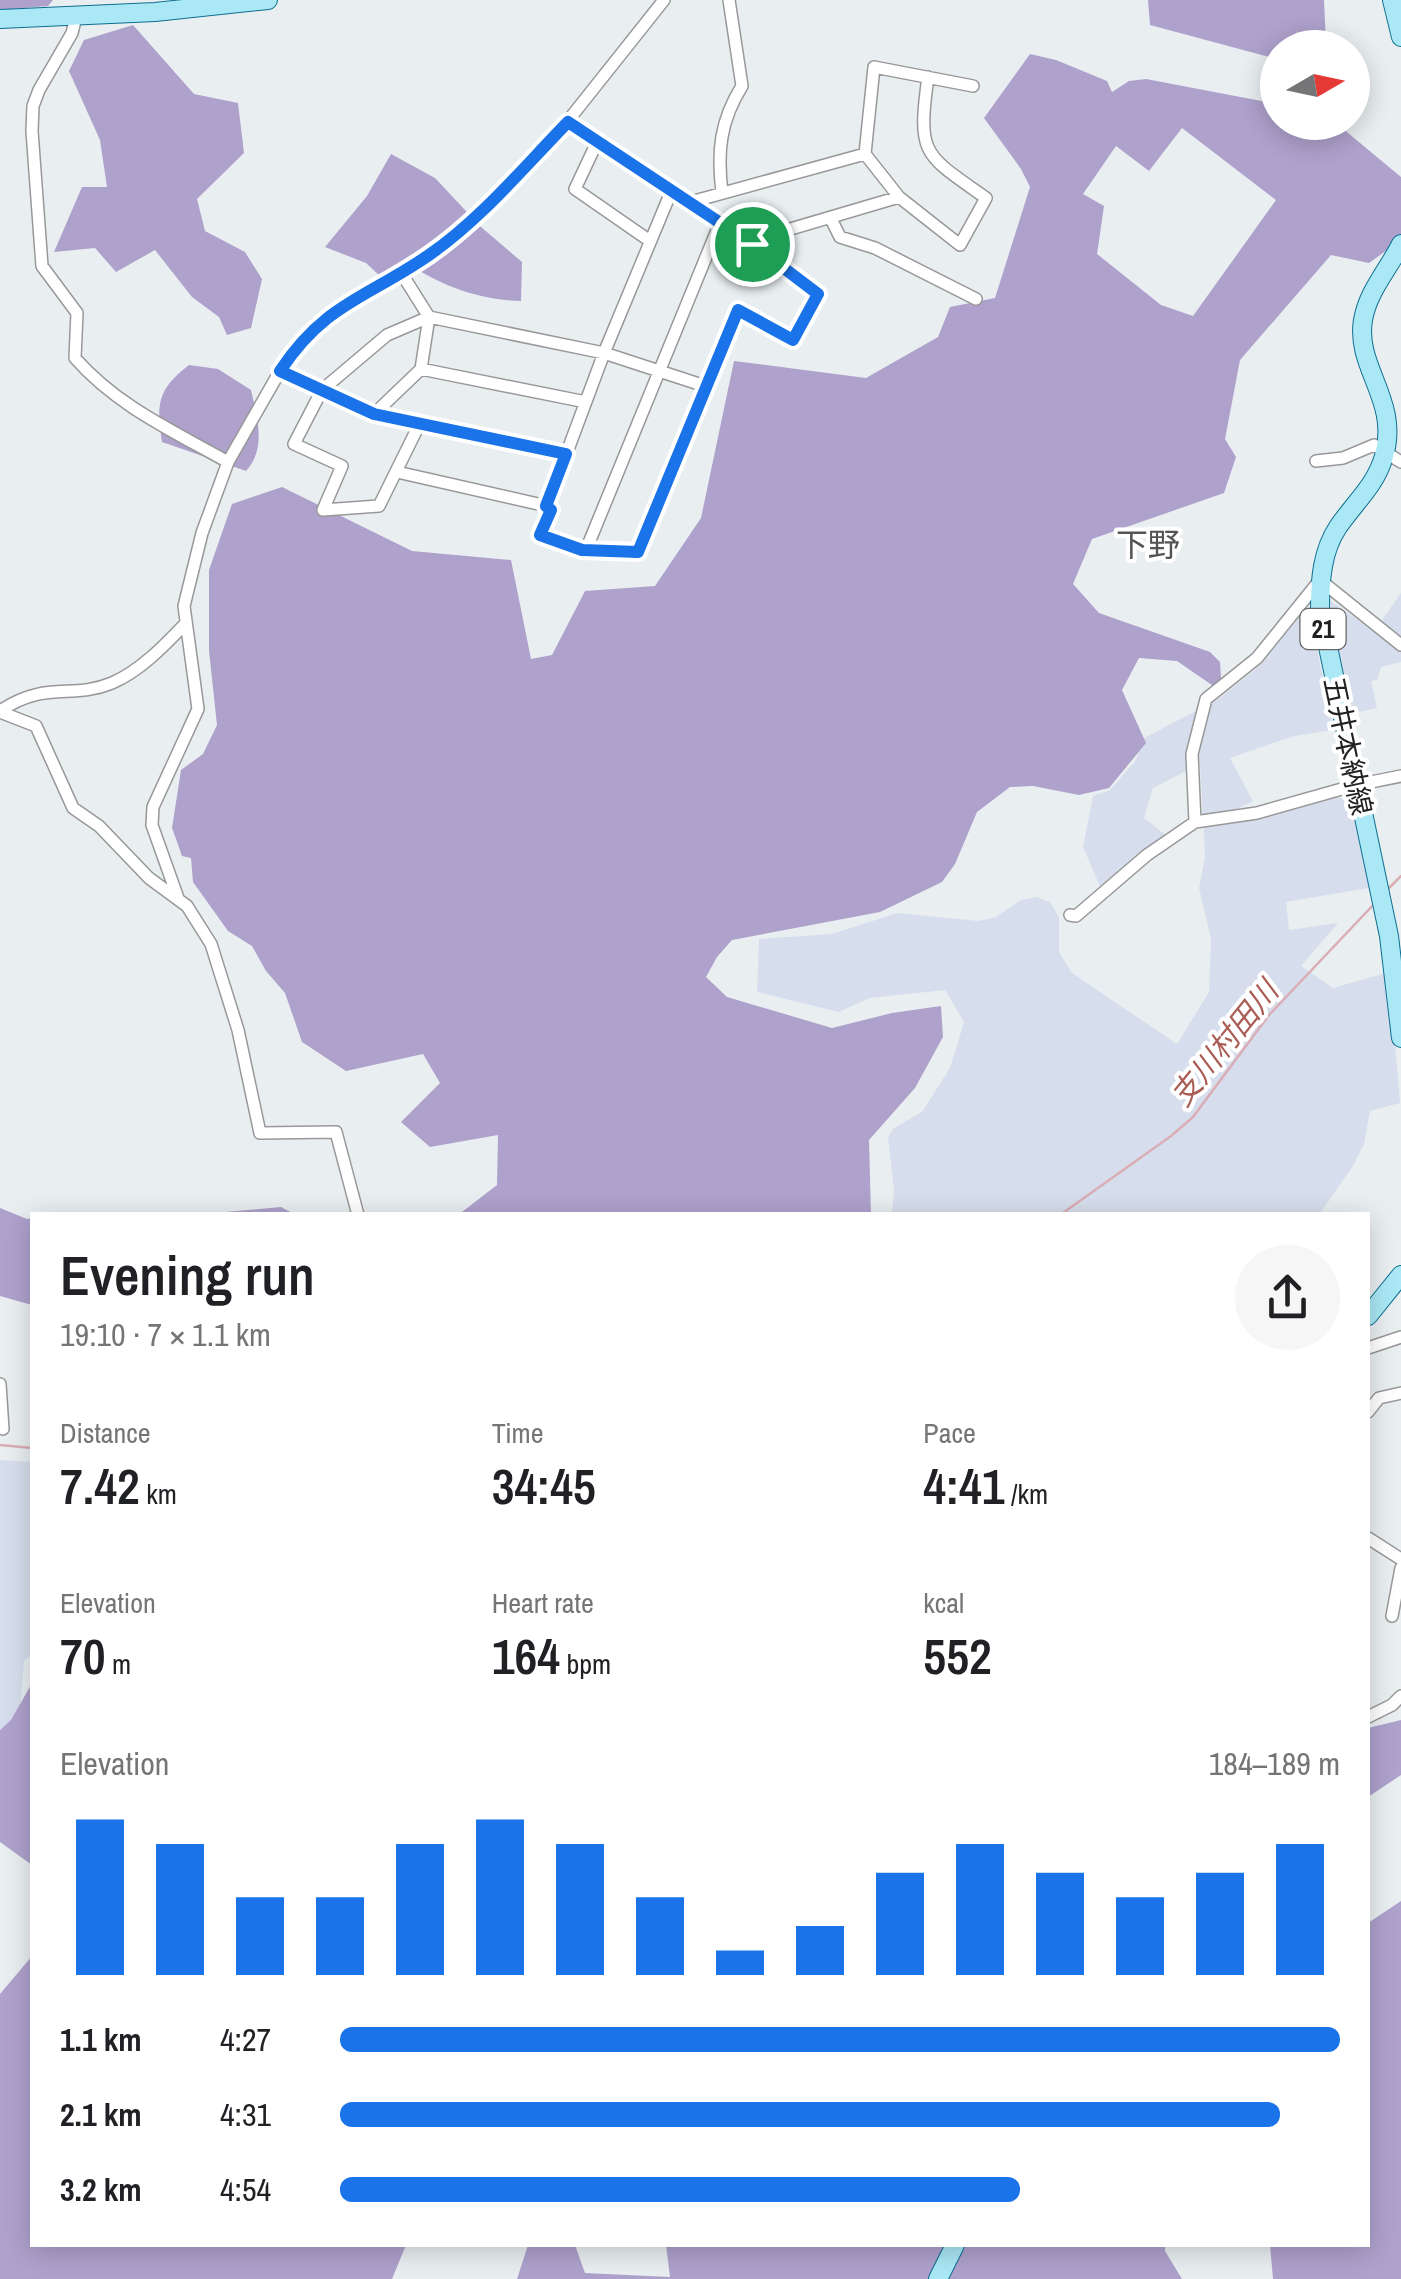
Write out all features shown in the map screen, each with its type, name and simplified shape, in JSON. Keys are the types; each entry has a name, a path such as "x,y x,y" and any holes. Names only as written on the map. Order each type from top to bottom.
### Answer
{"main road":[{"path":"0,20 155,12 268,0"},
{"path":"1392,0 1401,37"},
{"name":"五井本納線","path":"1401,244 1368,301 1362,326 1364,351 1385,403 1393,457 1336,529 1320,580 1322,625 1389,936 1401,1038"},
{"path":"1370,1314 1401,1276"},
{"path":"938,2279 954,2247"}],"street":[{"path":"357,1212 336,1132 260,1133 238,1030 211,944 178,898 152,824 153,807 198,709 184,606 202,533 228,462 280,371 316,325 353,298 429,254 499,194 568,122 664,0"},
{"path":"722,192 718,159 722,132 727,109 742,86 729,0"},
{"path":"76,16 72,33 33,106 42,266 77,312 75,358 98,385 228,462"},
{"path":"928,78 922,134 936,162 986,198 960,245 899,197 865,154 874,67 972,86"},
{"path":"397,472 546,506 551,510 540,535 586,550 638,552 738,310 793,340 818,294 752,244 568,122"},
{"path":"598,140 574,189 650,241"},
{"path":"687,203 865,154"},
{"path":"546,506 604,352 671,192"},
{"path":"752,244 760,238 899,197"},
{"path":"832,219 840,237 874,248 976,299"},
{"path":"586,550 720,223"},
{"path":"374,414 421,369 428,317 400,272"},
{"path":"420,422 378,506 323,510 342,466 294,444 322,390 387,336 428,317 604,352 705,386"},
{"path":"421,369 586,402"},
{"path":"280,371 374,414 566,454"},
{"path":"1316,461 1343,458 1374,446 1393,457"},
{"path":"1195,822 1192,754 1206,699 1257,658 1320,580 1401,645"},
{"path":"0,711 20,697 44,691 110,684 138,668 185,624"},
{"path":"0,711 36,726 73,808 98,826 168,894 178,898"},
{"path":"1070,915 1076,916 1147,855 1195,822 1257,813 1401,776"},
{"path":"1370,1347 1401,1338"},
{"path":"0,1384 3,1429"},
{"path":"1370,1409 1378,1398 1401,1393"},
{"path":"1370,1539 1401,1558"},
{"path":"1392,1616 1401,1568"},
{"path":"1370,1716 1401,1696"}],"shaded area":[{"path":"0,0 53,0 48,6 0,10"},
{"path":"1148,0 1324,0 1325,30 1260,30 1260,54 1150,25"},
{"path":"133,25 194,94 238,103 244,153 197,199 205,231 245,252 262,279 251,328 227,335 219,317 192,297 155,250 116,272 95,248 54,252 82,187 107,187 100,140 69,71 84,40"},
{"path":"1030,54 1107,81 1112,92 1129,81 1146,79 1260,101 1260,140 1356,140 1401,177 1401,240 1369,263 1331,255 1240,360 1225,439 1236,457 1224,493 1092,539 1073,584 1099,613 1210,652 1220,662 1222,692 1177,661 1139,658 1122,690 1146,743 1109,788 1079,795 1033,786 1010,787 977,812 955,864 942,882 880,912 732,940 717,957 706,977 727,997 832,1028 941,1006 943,1037 915,1088 869,1140 871,1212 462,1212 497,1185 498,1135 430,1147 401,1122 440,1083 423,1054 346,1071 302,1042 285,993 252,946 228,931 193,882 191,858 182,856 172,828 181,770 203,754 217,725 209,651 209,570 232,504 282,487 412,551 511,560 531,659 552,655 585,591 655,586 701,518 734,361 866,378 938,337 950,307 995,298 1030,187 984,118","holes":["1182,128 1276,200 1193,316 1161,305 1097,254 1104,206 1083,194 1116,146 1149,171"]},
{"path":"391,154 435,178 481,227 522,262 521,301 459,290 404,261 380,276 366,263 325,247 367,196"},
{"path":"189,365 218,369 251,390 258,442 246,471 162,442 162,398 171,382"},
{"path":"1401,593 1401,662 1381,667 1377,680 1371,681 1377,708 1350,714 1328,618 1328,599 1374,631"},
{"path":"1307,601 1334,730 1294,736 1230,758 1253,801 1237,809 1242,821 1323,798 1350,798 1369,888 1286,902 1289,930 1338,923 1301,966 1333,988 1389,972 1400,1103 1370,1111 1364,1144 1321,1212 892,1212 894,1189 888,1137 894,1128 922,1112 950,1068 964,1022 945,990 870,998 839,1012 757,992 759,939 832,934 897,913 979,921 996,917 1021,900 1037,897 1050,902 1059,917 1059,952 1072,973 1177,1044 1209,992 1211,939 1199,888 1205,857 1200,764 1153,788 1144,818 1167,836 1102,891 1083,847 1093,796 1110,790 1136,760 1144,738 1217,700 1256,669"},
{"path":"281,1207 290,1212 225,1212"},
{"path":"0,1208 30,1218 30,1304 0,1296"},
{"path":"0,1460 30,1462 30,1656 24,1661 20,1711 8,1726 0,1729"},
{"path":"30,1687 30,1864 0,1842 0,1730 11,1720"},
{"path":"1401,1720 1401,1775 1370,1796 1370,1728"},
{"path":"1401,1901 1401,2279 1273,2279 1270,2247 1370,2247 1370,1922"},
{"path":"30,1958 30,2247 405,2247 392,2279 0,2279 0,1994"},
{"path":"527,2247 576,2247 585,2273 670,2277 666,2247 1165,2247 1182,2279 517,2279"}],"waterway":[{"name":"支川村田川","path":"1388,889 1401,876"},
{"name":"支川村田川","path":"1064,1212 1193,1117 1269,1015 1376,902"},
{"name":"支川村田川","path":"0,1445 30,1448"}],"district":[{"name":"下野","path":"1148,544"}],"route":[{"path":"568,122 752,244 818,294 793,340 738,310 638,552 582,550 540,535 551,510 546,506 566,454 374,414 280,371 316,325 456,233 568,122"}]}
